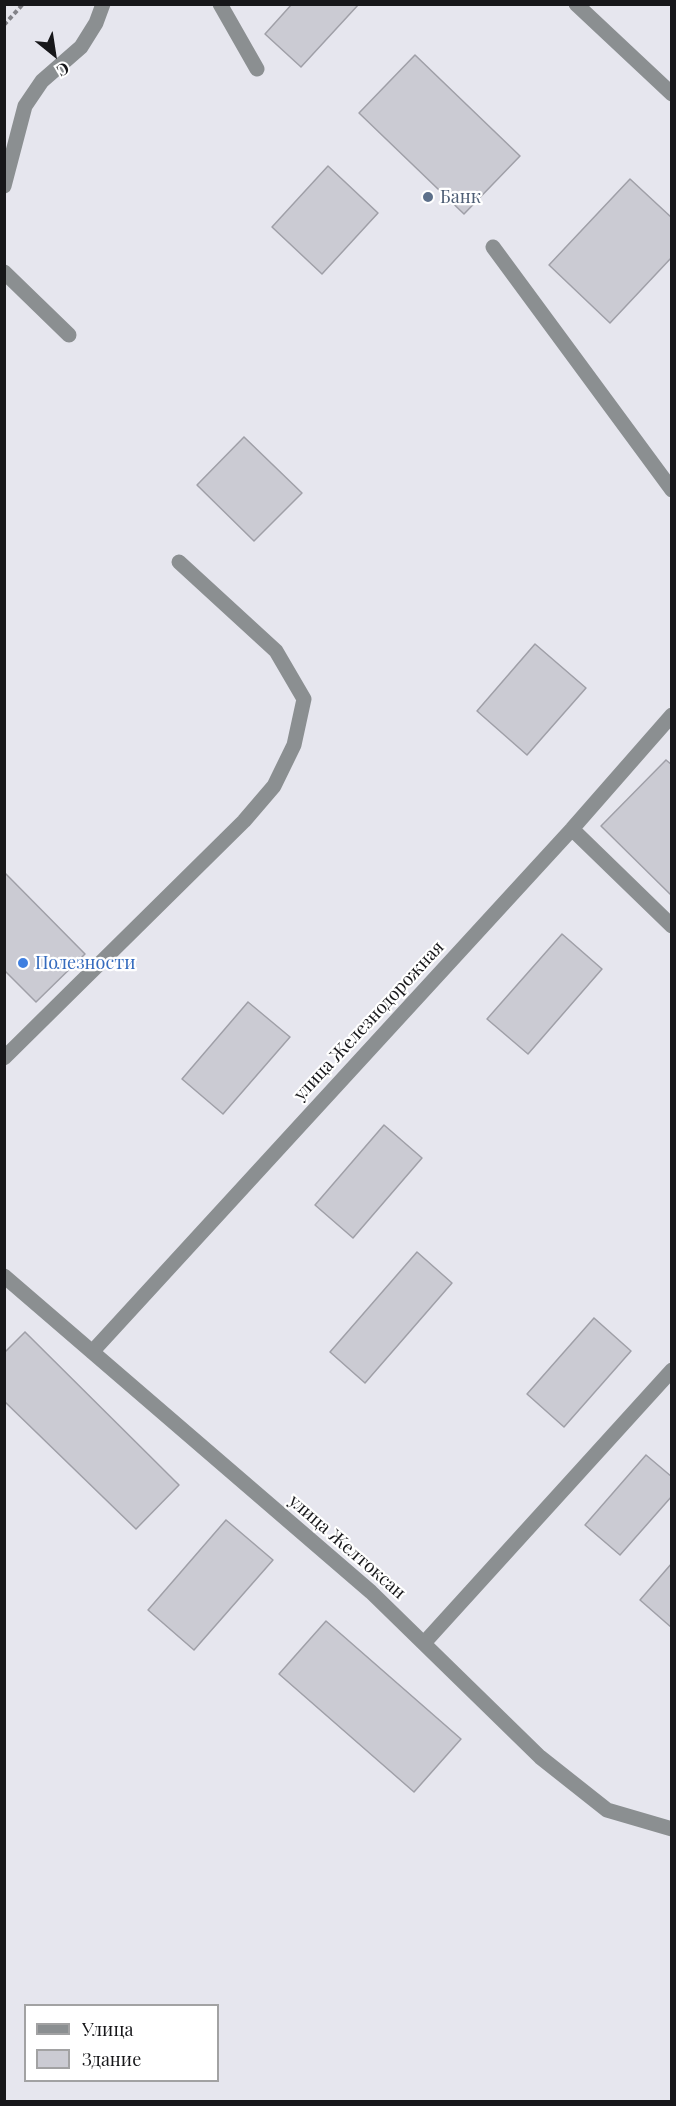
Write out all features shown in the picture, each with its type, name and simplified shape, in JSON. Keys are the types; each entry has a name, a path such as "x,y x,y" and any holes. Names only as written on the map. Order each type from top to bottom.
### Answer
{"street":[{"path":"4,186 25,106 42,81 81,47 96,23 103,4"},
{"path":"220,4 257,69"},
{"path":"576,4 672,94"},
{"path":"493,247 672,490"},
{"path":"4,272 69,335"},
{"path":"4,1058 244,821 274,786 294,745 304,699 276,651 179,562"},
{"name":"улица Железнодорожная","path":"92,1352 572,829 672,715"},
{"path":"572,829 672,926"},
{"name":"улица Желтоксан","path":"4,1276 372,1592 540,1757 607,1810 672,1829"},
{"path":"424,1643 672,1370"}],"path":[{"path":"4,25 23,4"}],"building":[{"path":"292,4 359,4 301,67 265,34"},
{"path":"415,55 520,156 464,214 359,113"},
{"path":"328,166 378,213 322,274 272,227"},
{"path":"630,179 672,218 672,257 610,323 549,265"},
{"path":"244,437 302,493 254,541 197,485"},
{"path":"535,644 586,688 527,755 477,711"},
{"path":"666,760 672,765 672,896 601,826"},
{"path":"4,872 85,954 36,1002 4,970"},
{"path":"562,934 602,969 528,1054 487,1019"},
{"path":"248,1002 290,1037 223,1114 182,1079"},
{"path":"384,1125 422,1158 353,1238 315,1205"},
{"path":"417,1252 452,1283 365,1383 330,1352"},
{"path":"594,1318 631,1351 564,1427 527,1394"},
{"path":"25,1332 179,1485 136,1529 4,1401 4,1353"},
{"path":"646,1455 672,1477 672,1496 620,1555 585,1525"},
{"path":"226,1520 273,1560 194,1650 148,1610"},
{"path":"672,1563 672,1628 640,1600"},
{"path":"326,1621 461,1739 414,1792 279,1674"}],"place":[{"name":"Банк","path":"428,197"},
{"name":"Полезности","path":"23,963"}]}
